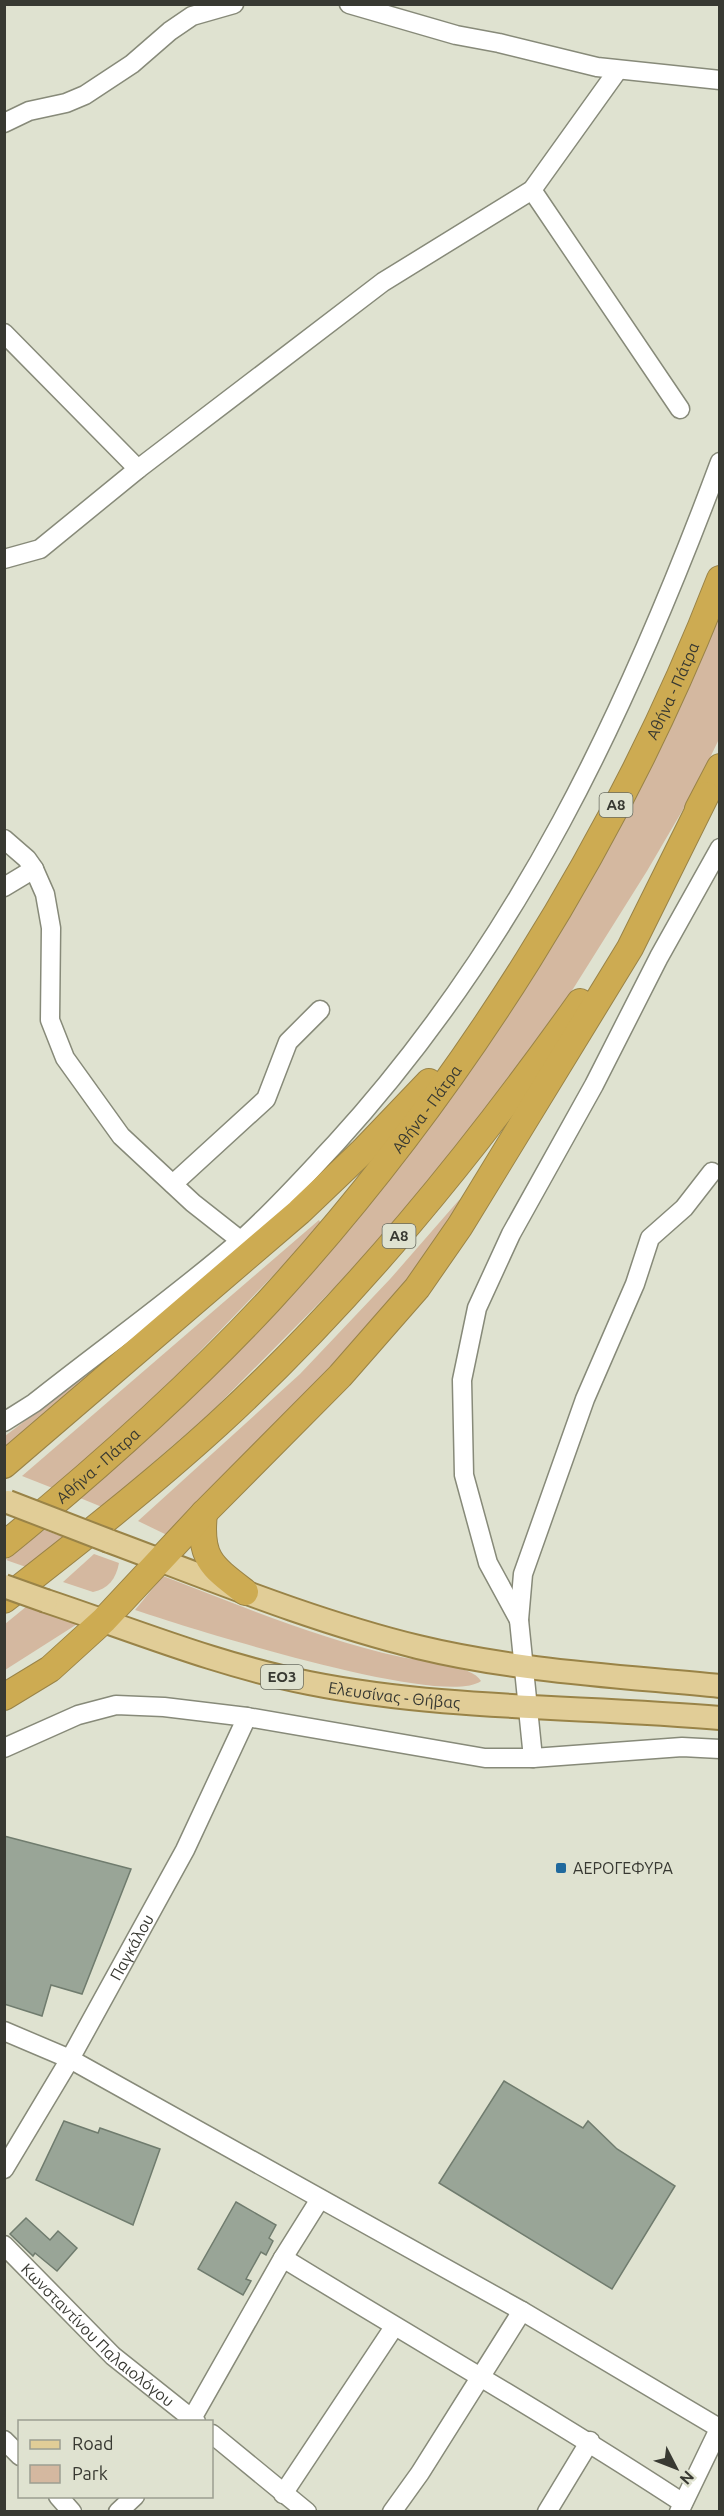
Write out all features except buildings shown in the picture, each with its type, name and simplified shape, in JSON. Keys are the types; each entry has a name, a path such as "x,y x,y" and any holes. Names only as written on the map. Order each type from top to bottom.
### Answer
{"highway":[{"name":"Αθήνα - Πάτρα","path":"4,1545 138,1431 269,1300 375,1176 489,1018 558,910 595,845 665,705 720,579"},
{"name":"Α8","path":"4,1600 134,1496 218,1423 300,1342 411,1222 478,1141 583,996 658,876 720,767"},
{"path":"4,1697 50,1669 104,1620 204,1513 340,1376 417,1288 478,1198 630,948 706,795"},
{"path":"4,1465 322,1190 363,1151 489,1018"},
{"path":"204,1513 201,1536 206,1555 218,1572 245,1592"}],"main road":[{"path":"6,1502 245,1592 359,1632 421,1647 524,1667 720,1686"},
{"name":"Ελευσίνας - Θήβας","path":"4,1586 104,1620 173,1647 243,1668 309,1684 434,1701 720,1718"}],"street":[{"path":"4,123 29,111 66,103 85,94 132,64 192,16 234,4"},
{"path":"349,4 456,35 509,45 597,67 720,80"},
{"path":"4,559 40,549 138,469 383,282 532,190 618,70"},
{"path":"532,190 680,409"},
{"path":"4,333 138,469"},
{"path":"4,1422 34,1403 240,1240 322,1157 408,1059 446,1009 511,910 571,807 607,735 667,598 720,462"},
{"path":"4,839 27,859 45,894 51,928 50,1020 65,1058 121,1136 193,1203 240,1240"},
{"path":"519,1620 488,1563 464,1475 462,1380 477,1308 511,1234 594,1085 659,957 720,848"},
{"path":"4,887 34,869"},
{"path":"173,1184 266,1099 288,1042 320,1010"},
{"path":"532,1758 519,1620 523,1574 585,1399 635,1284 650,1238 684,1208 712,1172"},
{"path":"4,1748 78,1715 116,1706 164,1707 247,1717 485,1758 532,1758 682,1747 720,1749"},
{"name":"Παγκάλου","path":"4,2169 70,2059 185,1850 247,1717"},
{"path":"4,2031 70,2059 522,2311 719,2427 681,2507 590,2441 394,2327 283,2258"},
{"path":"193,2420 283,2258 320,2199"},
{"name":"Κωνσταντίνου Παλαιολόγου","path":"4,2245 113,2356 193,2420"},
{"path":"392,2511 420,2473 522,2311"},
{"path":"284,2493 394,2327"},
{"path":"213,2435 307,2511"},
{"path":"4,2440 18,2454"},
{"path":"547,2511 590,2441"},
{"path":"60,2498 72,2511"},
{"path":"118,2511 133,2498"}],"green space":[{"path":"719,613 719,739 695,789 573,989 469,1132 401,1215 334,1288 209,1414 102,1507 80,1498 178,1410 269,1319 335,1245 427,1127 523,988 595,870 677,712"},
{"path":"464,1198 467,1204 369,1332 169,1536 138,1521 300,1374 391,1278 459,1200"},
{"path":"319,1220 321,1224 319,1228 180,1372 55,1489 22,1476"},
{"path":"171,1310 5,1450 5,1436"},
{"path":"44,1530 64,1537 26,1567 6,1560"},
{"path":"94,1554 119,1563 116,1574 107,1586 93,1592 63,1582"},
{"path":"163,1576 340,1641 401,1657 457,1667 468,1671 481,1681 458,1687 418,1684 369,1675 257,1647 135,1610"},
{"path":"27,1606 45,1613 53,1609 82,1621 5,1670 5,1624"}],"place":[{"name":"ΑΕΡΟΓΕΦΥΡΑ","path":"561,1868"}]}
